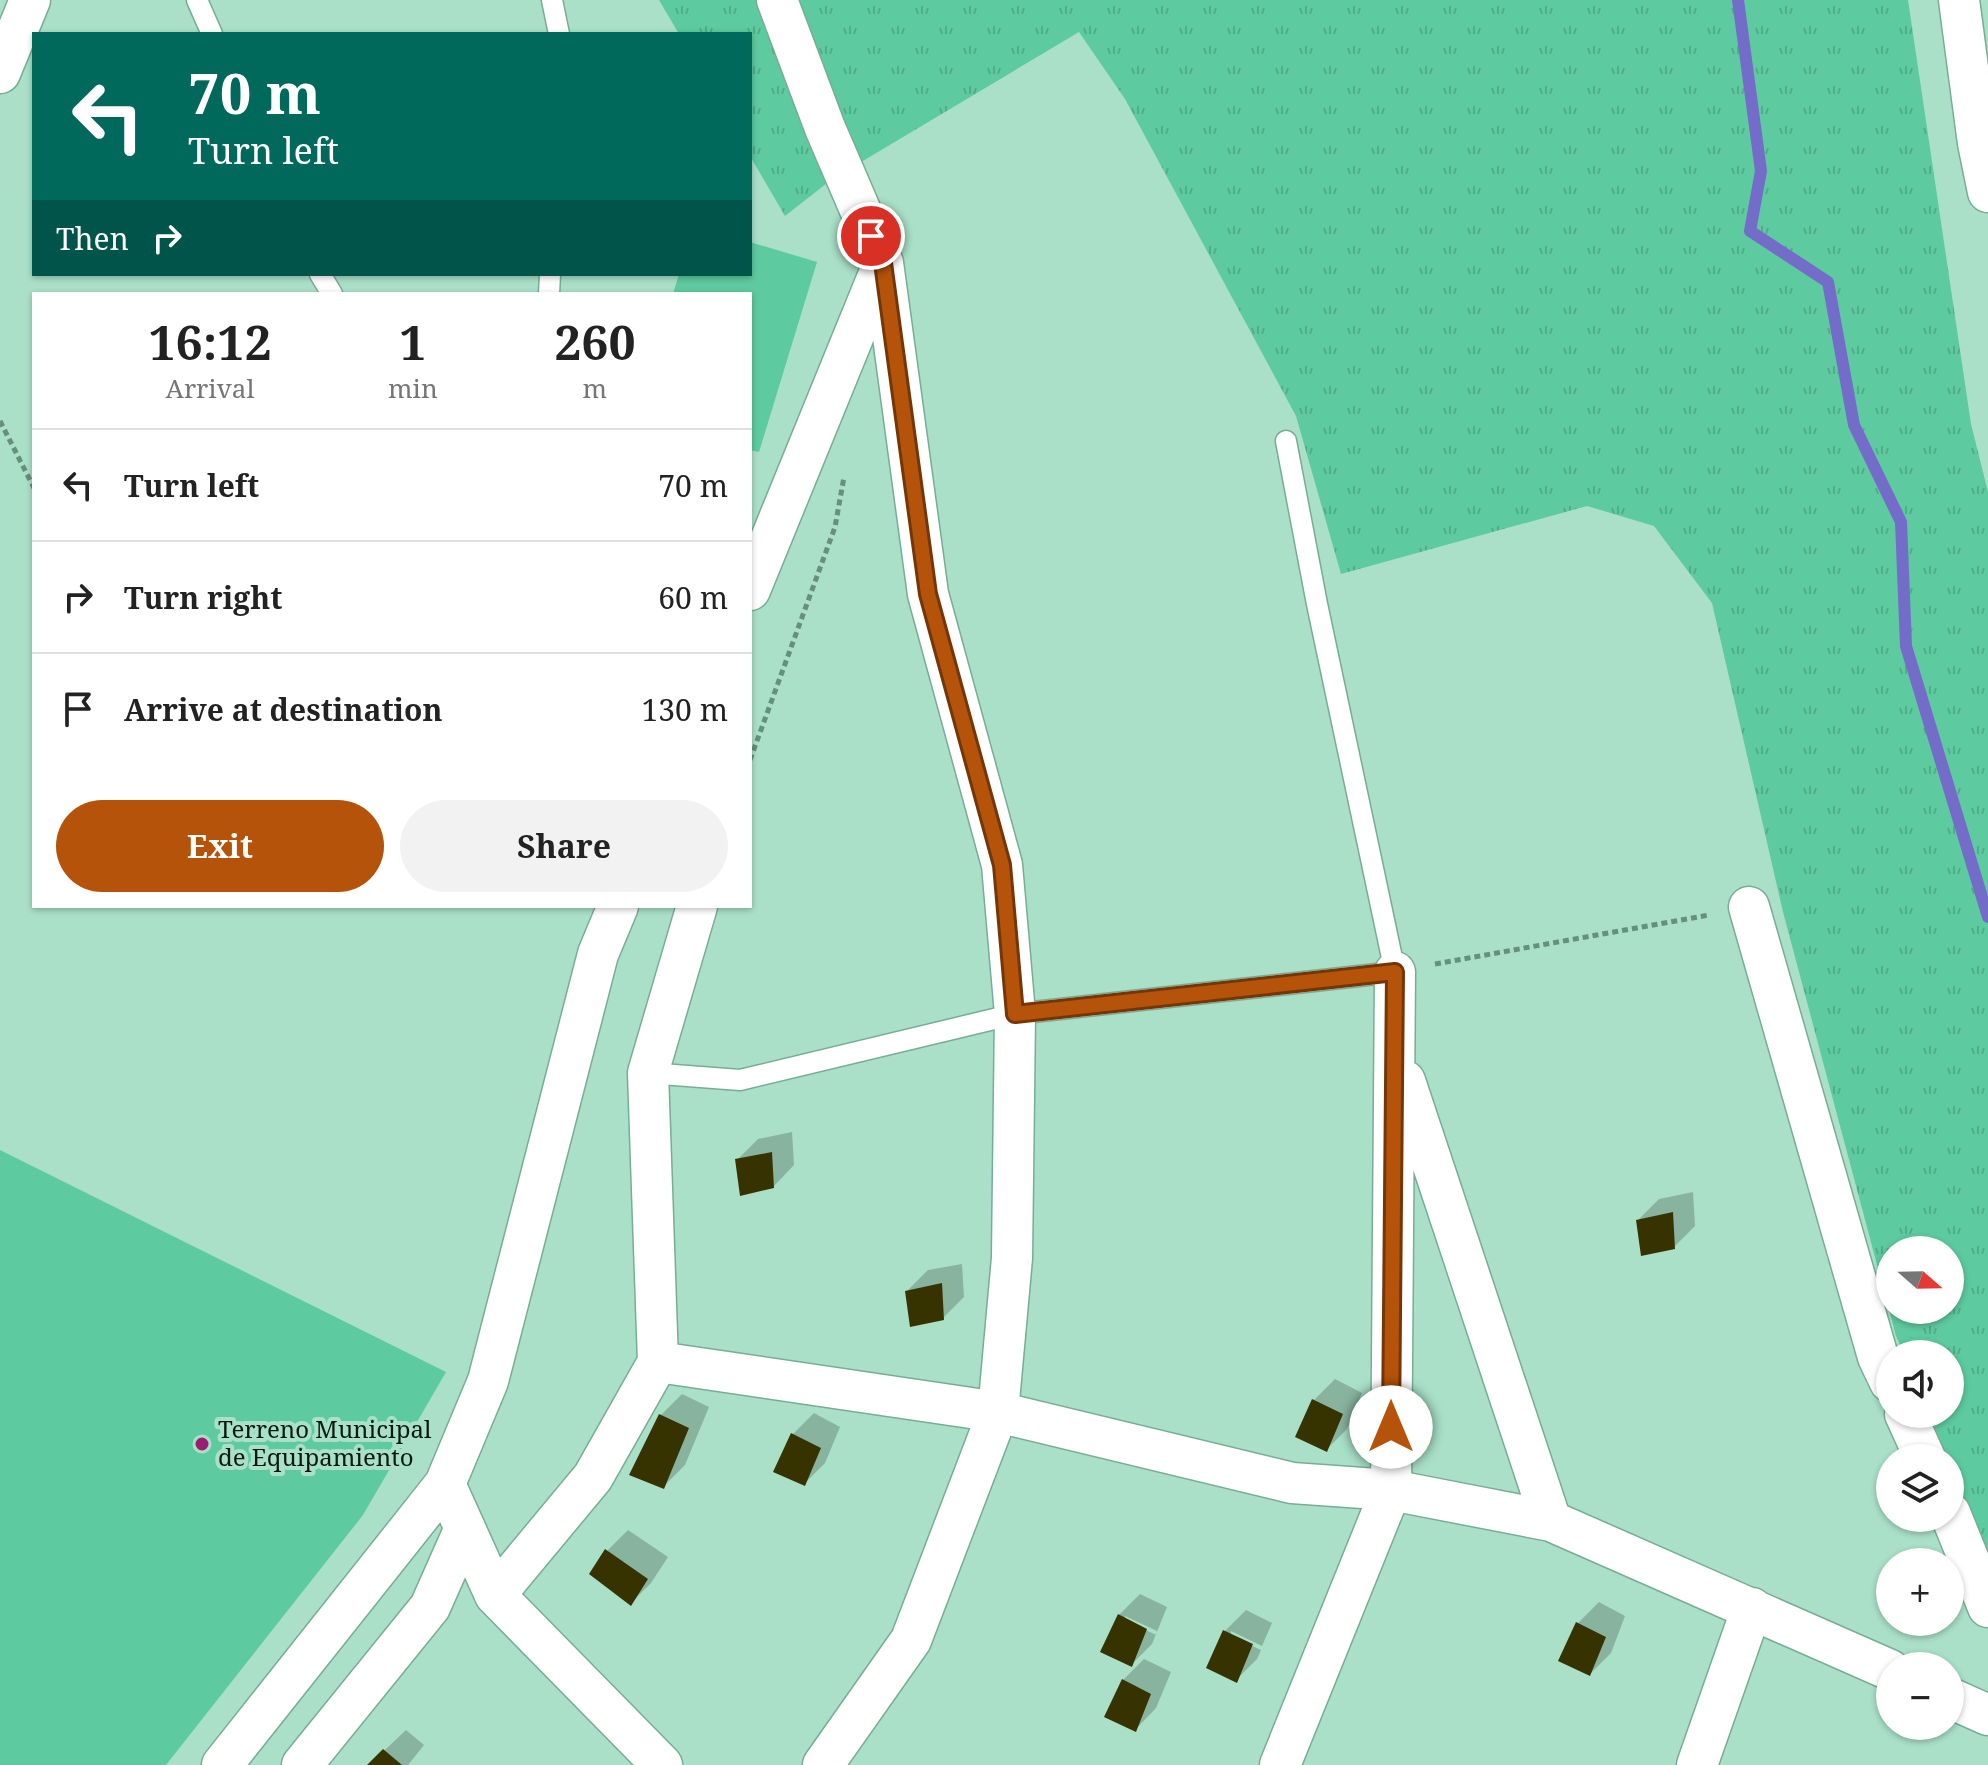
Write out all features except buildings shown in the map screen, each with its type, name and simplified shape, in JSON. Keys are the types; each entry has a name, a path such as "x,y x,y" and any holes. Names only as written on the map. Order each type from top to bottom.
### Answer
{"street":[{"path":"0,73 30,0"},
{"path":"777,0 825,128 883,263 928,594 1002,865 1015,1014 1012,1258 998,1412 911,1640 823,1765"},
{"path":"1959,0 1978,143 1988,192"},
{"path":"752,585 883,263"},
{"path":"1749,907 1876,1350"},
{"path":"588,908 598,954"},
{"path":"222,1765 445,1484 488,1381 598,954 617,908"},
{"path":"495,1595 593,1477 658,1362 648,1073 696,908"},
{"path":"1280,1765 1391,1490 1395,972"},
{"path":"1394,1050 1551,1521"},
{"path":"658,1362 998,1412 1292,1483 1391,1490 1551,1521 1876,1664"},
{"path":"445,1484 495,1595 662,1765"},
{"path":"302,1765 430,1607 465,1528"},
{"path":"1959,1532 1988,1607"},
{"path":"1697,1765 1752,1608"},
{"path":"1964,1704 1988,1715"}],"lane":[{"path":"197,0 211,32"},
{"path":"552,0 559,32"},
{"path":"648,1073 740,1080 1015,1014 1395,972 1317,604 1286,441"}],"path":[{"path":"0,421 32,484"},
{"path":"1395,972 1749,907"}],"green space":[{"path":"659,0 1908,0 1971,424 1988,492 1988,1556 1964,1499 1964,1444 1941,1444 1935,1428 1964,1428 1964,1340 1898,1340 1893,1324 1964,1324 1964,1236 1876,1236 1876,1261 1783,912 1712,603 1654,526 1587,506 1341,574 1296,416 1125,99 1079,32 831,180 785,216 752,159 752,32 678,32"},
{"path":"752,243 817,262 759,452 752,450 752,292 674,292 678,276 752,276"},
{"name":"Terreno Municipal de Equipamiento","path":"0,1150 446,1372 363,1515 166,1765 0,1765"}],"waterway":[{"path":"1738,0 1761,171 1750,231 1828,282 1854,425 1901,522 1906,646 1988,917"}],"place":[{"name":"Terreno Municipal de Equipamiento","path":"202,1444"}],"route":[{"path":"871,236 883,263 928,594 1002,865 1015,1014 1395,972 1391,1427"}]}
